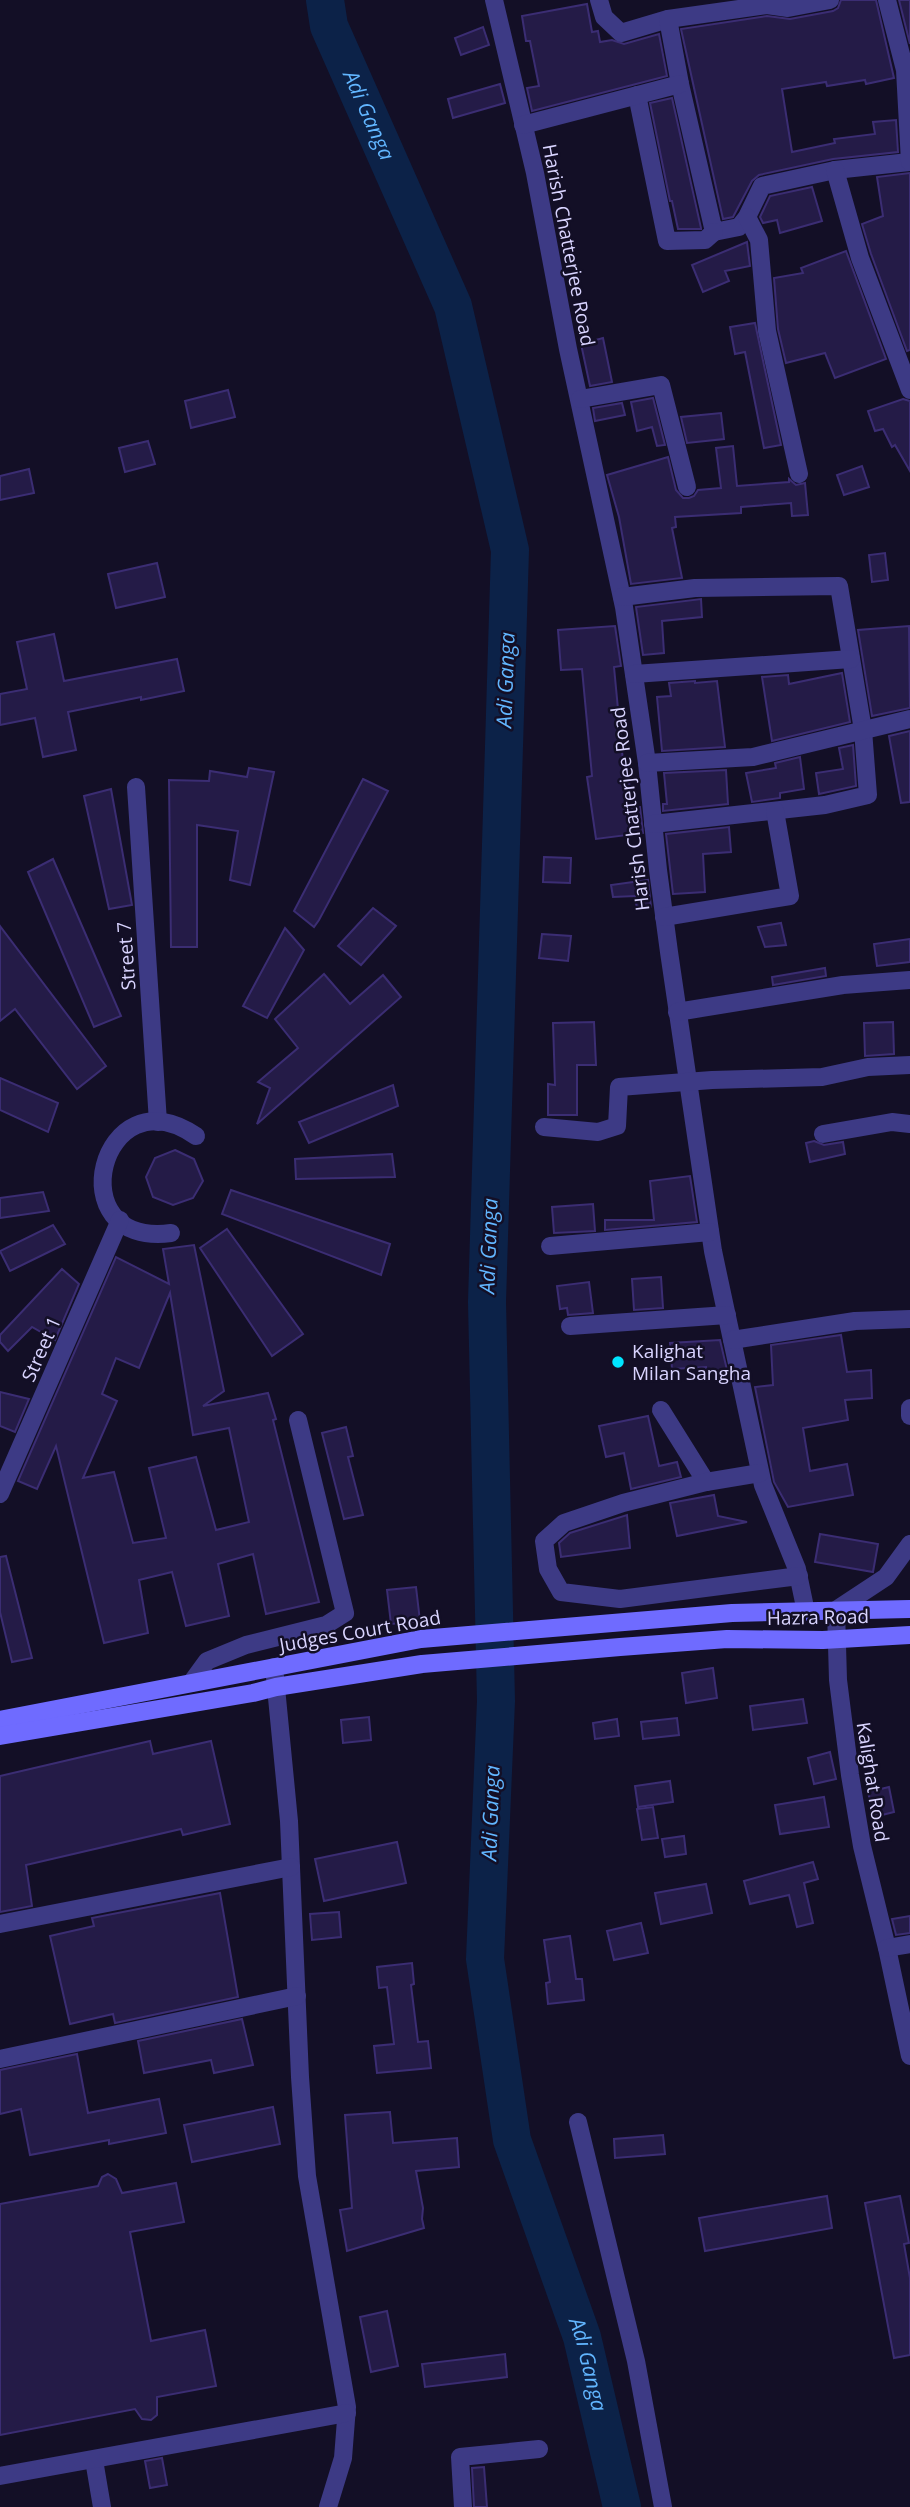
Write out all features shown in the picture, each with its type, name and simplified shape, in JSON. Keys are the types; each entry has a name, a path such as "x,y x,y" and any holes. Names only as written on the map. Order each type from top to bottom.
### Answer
{"main road":[{"name":"Hazra Road","path":"732,1614 910,1609"},
{"name":"Judges Court Road","path":"0,1720 421,1639 732,1614"},
{"name":"Hazra Road","path":"276,1686 422,1664 727,1639 835,1640 910,1635"},
{"path":"0,1735 253,1693 276,1686"}],"street":[{"name":"Harish Chatterjee Road","path":"494,0 535,173 622,597 647,763 677,1012 710,1232 760,1473 799,1576 806,1612"},
{"path":"599,0 604,17 621,33 674,12 766,5 788,8 830,0"},
{"path":"637,95 667,241 705,240 714,232 739,227 762,186 835,170 910,162 904,42 887,0"},
{"path":"674,12 680,84 714,232"},
{"path":"523,125 680,84"},
{"path":"835,170 860,258 910,390"},
{"path":"747,217 759,240 767,331 799,474"},
{"path":"580,400 661,385 687,487"},
{"path":"622,597 695,589 839,586 863,730 868,795 825,805 653,824"},
{"path":"634,674 851,659"},
{"path":"647,763 752,757 910,719"},
{"name":"Street 7","path":"136,787 158,1122"},
{"path":"664,917 790,896 775,811"},
{"path":"677,1012 842,985 910,980"},
{"path":"544,1126 598,1132 617,1126 619,1087 822,1077 868,1067 910,1065"},
{"path":"171,1233 144,1233 120,1220 105,1198 102,1185 105,1158 111,1146 132,1128 158,1122 172,1124 196,1136"},
{"path":"822,1134 892,1122 910,1124"},
{"name":"Street 1","path":"0,1494 120,1220"},
{"path":"550,1247 710,1232"},
{"path":"570,1326 727,1315"},
{"path":"732,1340 855,1321 910,1319"},
{"path":"910,1408 910,1416"},
{"path":"662,1410 706,1482"},
{"path":"191,1683 207,1661 246,1644 326,1625 345,1613 298,1420"},
{"path":"760,1473 706,1482 623,1503 564,1523 544,1541 548,1569 561,1592 620,1598 799,1576"},
{"path":"836,1610 886,1577 910,1544"},
{"name":"Kalighat Road","path":"836,1610 835,1640 841,1715 862,1846 910,2056"},
{"path":"274,1667 291,1867 307,2176 347,2413 343,2458 328,2507"},
{"path":"0,1924 291,1867"},
{"path":"887,1948 910,1944"},
{"path":"0,2059 297,1996"},
{"path":"578,2122 636,2361 663,2507"},
{"path":"0,2476 347,2413"},
{"path":"463,2507 460,2457 539,2449"},
{"path":"94,2460 103,2507"}],"building":[{"path":"841,0 876,0 894,78 866,84 865,80 827,86 826,82 782,89 792,152 835,143 834,139 875,134 873,122 896,120 898,152 833,159 759,175 752,181 733,217 723,219 681,29 767,16 790,19 833,11 838,8"},
{"path":"899,0 910,0 910,44"},
{"path":"587,4 592,32 598,31 600,42 612,40 624,44 659,34 667,76 532,111 527,88 539,86 522,16"},
{"path":"483,27 489,45 461,55 455,38"},
{"path":"500,84 505,103 453,118 448,99"},
{"path":"672,98 701,229 678,229 670,201 650,103"},
{"path":"910,173 910,350 907,351 862,224 883,216 877,177"},
{"path":"812,187 822,221 780,233 777,220 763,223 760,217 770,196"},
{"path":"747,242 750,266 725,271 729,281 703,292 692,265"},
{"path":"846,251 886,359 835,378 825,353 786,363 778,329 774,278 803,273 801,268"},
{"path":"755,323 781,445 764,448 745,352 735,354 730,327"},
{"path":"603,338 612,382 590,386 581,344"},
{"path":"228,390 235,417 191,428 185,401"},
{"path":"653,398 665,445 657,446 652,427 637,431 631,402"},
{"path":"903,399 910,401 910,471 895,445 892,447 883,429 875,431 868,411"},
{"path":"622,403 625,415 595,421 593,408"},
{"path":"721,413 724,439 687,443 681,417"},
{"path":"148,441 155,464 125,472 119,448"},
{"path":"733,446 737,486 789,482 789,479 796,485 805,483 808,515 792,516 791,503 741,507 741,513 675,517 676,527 672,528 682,578 631,584 619,517 607,475 668,457 676,490 683,498 689,498 698,490 721,488 716,448"},
{"path":"862,466 869,487 844,495 837,475"},
{"path":"29,469 34,493 0,500 0,476"},
{"path":"885,553 888,580 872,582 869,555"},
{"path":"157,563 165,597 116,608 108,574"},
{"path":"701,599 702,617 662,621 664,653 643,655 636,607"},
{"path":"615,626 621,666 614,667 624,772 628,772 632,808 640,807 643,833 596,839 587,777 592,776 582,669 561,670 558,630"},
{"path":"909,626 910,708 872,716 858,630"},
{"path":"54,634 64,681 177,659 184,691 68,712 76,750 43,757 35,718 0,725 0,694 27,689 17,642"},
{"path":"842,673 850,722 772,741 762,677 788,675 789,684"},
{"path":"717,681 725,747 662,751 657,697 671,696 669,683"},
{"path":"910,731 910,802 901,803 889,736"},
{"path":"853,745 856,786 819,794 816,773 843,769 839,748"},
{"path":"800,757 804,789 780,793 780,798 752,802 746,773 776,768 775,763"},
{"path":"249,768 274,772 250,885 230,880 238,831 197,825 197,947 171,947 169,780 209,781 210,771 247,777"},
{"path":"726,770 728,804 663,811 663,804 667,804 664,773"},
{"path":"363,779 388,791 314,927 294,911"},
{"path":"111,789 132,905 109,909 84,796"},
{"path":"729,827 731,852 703,854 705,892 673,894 666,834"},
{"path":"544,857 571,858 570,883 543,882"},
{"path":"53,859 121,1016 94,1027 28,872"},
{"path":"648,880 651,907 637,909 635,896 613,897 611,885"},
{"path":"373,908 396,926 361,965 338,946"},
{"path":"781,923 786,945 765,947 758,927"},
{"path":"0,926 106,1066 77,1089 15,1009 0,1021"},
{"path":"285,928 304,950 267,1018 243,1006"},
{"path":"542,934 571,936 568,961 539,958"},
{"path":"910,939 910,962 877,966 874,944"},
{"path":"825,968 826,976 773,985 772,977"},
{"path":"324,974 350,1004 383,975 401,997 257,1124 270,1088 258,1082 298,1048 275,1019"},
{"path":"594,1022 596,1065 577,1065 577,1115 548,1115 548,1084 555,1085 553,1023"},
{"path":"893,1022 894,1054 865,1056 864,1023"},
{"path":"0,1078 58,1103 48,1132 0,1110"},
{"path":"393,1085 398,1106 309,1143 299,1122"},
{"path":"814,1141 824,1145 843,1142 845,1154 810,1162 806,1143"},
{"path":"175,1150 194,1159 203,1181 193,1198 173,1205 153,1197 146,1177 155,1158"},
{"path":"392,1154 395,1177 296,1179 295,1159"},
{"path":"690,1176 697,1222 605,1230 605,1220 654,1220 650,1181"},
{"path":"231,1190 390,1244 381,1275 222,1214"},
{"path":"43,1192 49,1211 0,1218 0,1198"},
{"path":"593,1204 595,1231 554,1233 552,1207"},
{"path":"53,1225 65,1244 10,1271 0,1251"},
{"path":"227,1229 303,1334 272,1356 200,1248"},
{"path":"194,1245 224,1391 203,1406 268,1393 319,1602 266,1614 253,1554 218,1564 229,1616 186,1626 172,1572 139,1580 148,1633 104,1643 56,1446 37,1489 18,1481 116,1257 169,1284 163,1249","holes":["170,1293 193,1435 229,1428 249,1522 216,1530 196,1457 149,1468 166,1538 133,1543 114,1472 83,1478 117,1401 102,1394 116,1358 139,1368"]},
{"path":"62,1269 79,1284 55,1340 32,1327 8,1351 0,1342 0,1335"},
{"path":"661,1277 663,1308 634,1310 632,1279"},
{"path":"589,1282 593,1313 568,1315 567,1308 560,1309 557,1286"},
{"path":"841,1335 847,1372 871,1370 872,1398 845,1400 848,1420 803,1428 810,1471 847,1464 853,1495 788,1507 774,1482 755,1387 773,1385 771,1345"},
{"path":"720,1340 727,1370 706,1372 706,1367 672,1369 670,1343"},
{"path":"0,1392 29,1399 15,1432 0,1426"},
{"path":"648,1416 659,1466 677,1462 681,1477 631,1489 624,1453 606,1457 599,1426"},
{"path":"346,1427 353,1456 348,1457 363,1515 344,1519 322,1433"},
{"path":"714,1495 718,1516 747,1522 677,1536 670,1503"},
{"path":"627,1515 630,1548 561,1557 559,1543 570,1533"},
{"path":"820,1534 878,1544 873,1572 815,1562"},
{"path":"6,1556 32,1658 12,1662 0,1612 0,1557"},
{"path":"416,1587 420,1621 391,1624 387,1590"},
{"path":"713,1668 717,1698 686,1703 682,1673"},
{"path":"803,1699 807,1723 753,1730 750,1706"},
{"path":"369,1717 371,1740 343,1743 341,1720"},
{"path":"677,1718 679,1735 643,1739 641,1722"},
{"path":"617,1719 619,1736 595,1739 593,1723"},
{"path":"150,1741 153,1754 211,1741 230,1824 183,1835 181,1829 26,1865 32,1906 0,1912 0,1776"},
{"path":"830,1752 836,1779 814,1784 808,1758"},
{"path":"670,1781 673,1802 638,1807 635,1786"},
{"path":"889,1787 894,1812 874,1817 868,1792"},
{"path":"824,1797 829,1827 780,1834 775,1805"},
{"path":"653,1807 658,1838 642,1840 637,1809"},
{"path":"684,1836 686,1854 665,1857 662,1839"},
{"path":"397,1842 406,1883 324,1901 315,1859"},
{"path":"813,1862 818,1879 804,1883 813,1923 797,1927 789,1895 750,1904 744,1881"},
{"path":"706,1884 712,1913 661,1924 655,1893"},
{"path":"220,1893 238,1997 115,2023 113,2014 70,2024 50,1936 94,1926 92,1918"},
{"path":"339,1912 341,1937 312,1940 310,1914"},
{"path":"910,1916 910,1933 896,1935 892,1919"},
{"path":"641,1923 648,1953 614,1960 607,1931"},
{"path":"570,1936 576,1979 582,1979 584,2000 548,2004 546,1983 550,1982 544,1940"},
{"path":"412,1963 414,1984 411,1985 418,2042 428,2041 431,2068 377,2073 374,2046 394,2044 387,1987 379,1988 377,1967"},
{"path":"242,2019 253,2065 214,2073 211,2060 144,2073 138,2041"},
{"path":"77,2054 88,2113 159,2099 166,2133 109,2144 109,2140 30,2155 21,2109 0,2114 0,2070"},
{"path":"273,2107 280,2144 192,2162 184,2125"},
{"path":"390,2112 393,2143 457,2138 459,2167 416,2171 424,2228 347,2251 340,2210 352,2208 345,2115"},
{"path":"663,2135 665,2154 615,2158 614,2139"},
{"path":"108,2174 116,2179 122,2193 176,2183 184,2222 130,2232 151,2341 205,2330 216,2386 157,2397 157,2415 151,2420 142,2419 135,2409 0,2435 0,2204 98,2186 102,2177"},
{"path":"827,2196 832,2228 705,2251 699,2218"},
{"path":"900,2196 909,2243 904,2244 910,2278 910,2355 894,2358 865,2203"},
{"path":"387,2311 398,2366 371,2372 360,2317"},
{"path":"505,2354 507,2377 425,2387 422,2364"},
{"path":"162,2458 167,2485 150,2488 145,2461"},
{"path":"484,2467 487,2507 474,2507 472,2468"}],"waterway":[{"name":"Adi Ganga","path":"325,0 329,26 453,306 510,550 487,1302 496,1701 485,1959 512,2140 582,2337 622,2507"}],"place":[{"name":"Kalighat Milan Sangha","path":"618,1362"}]}
